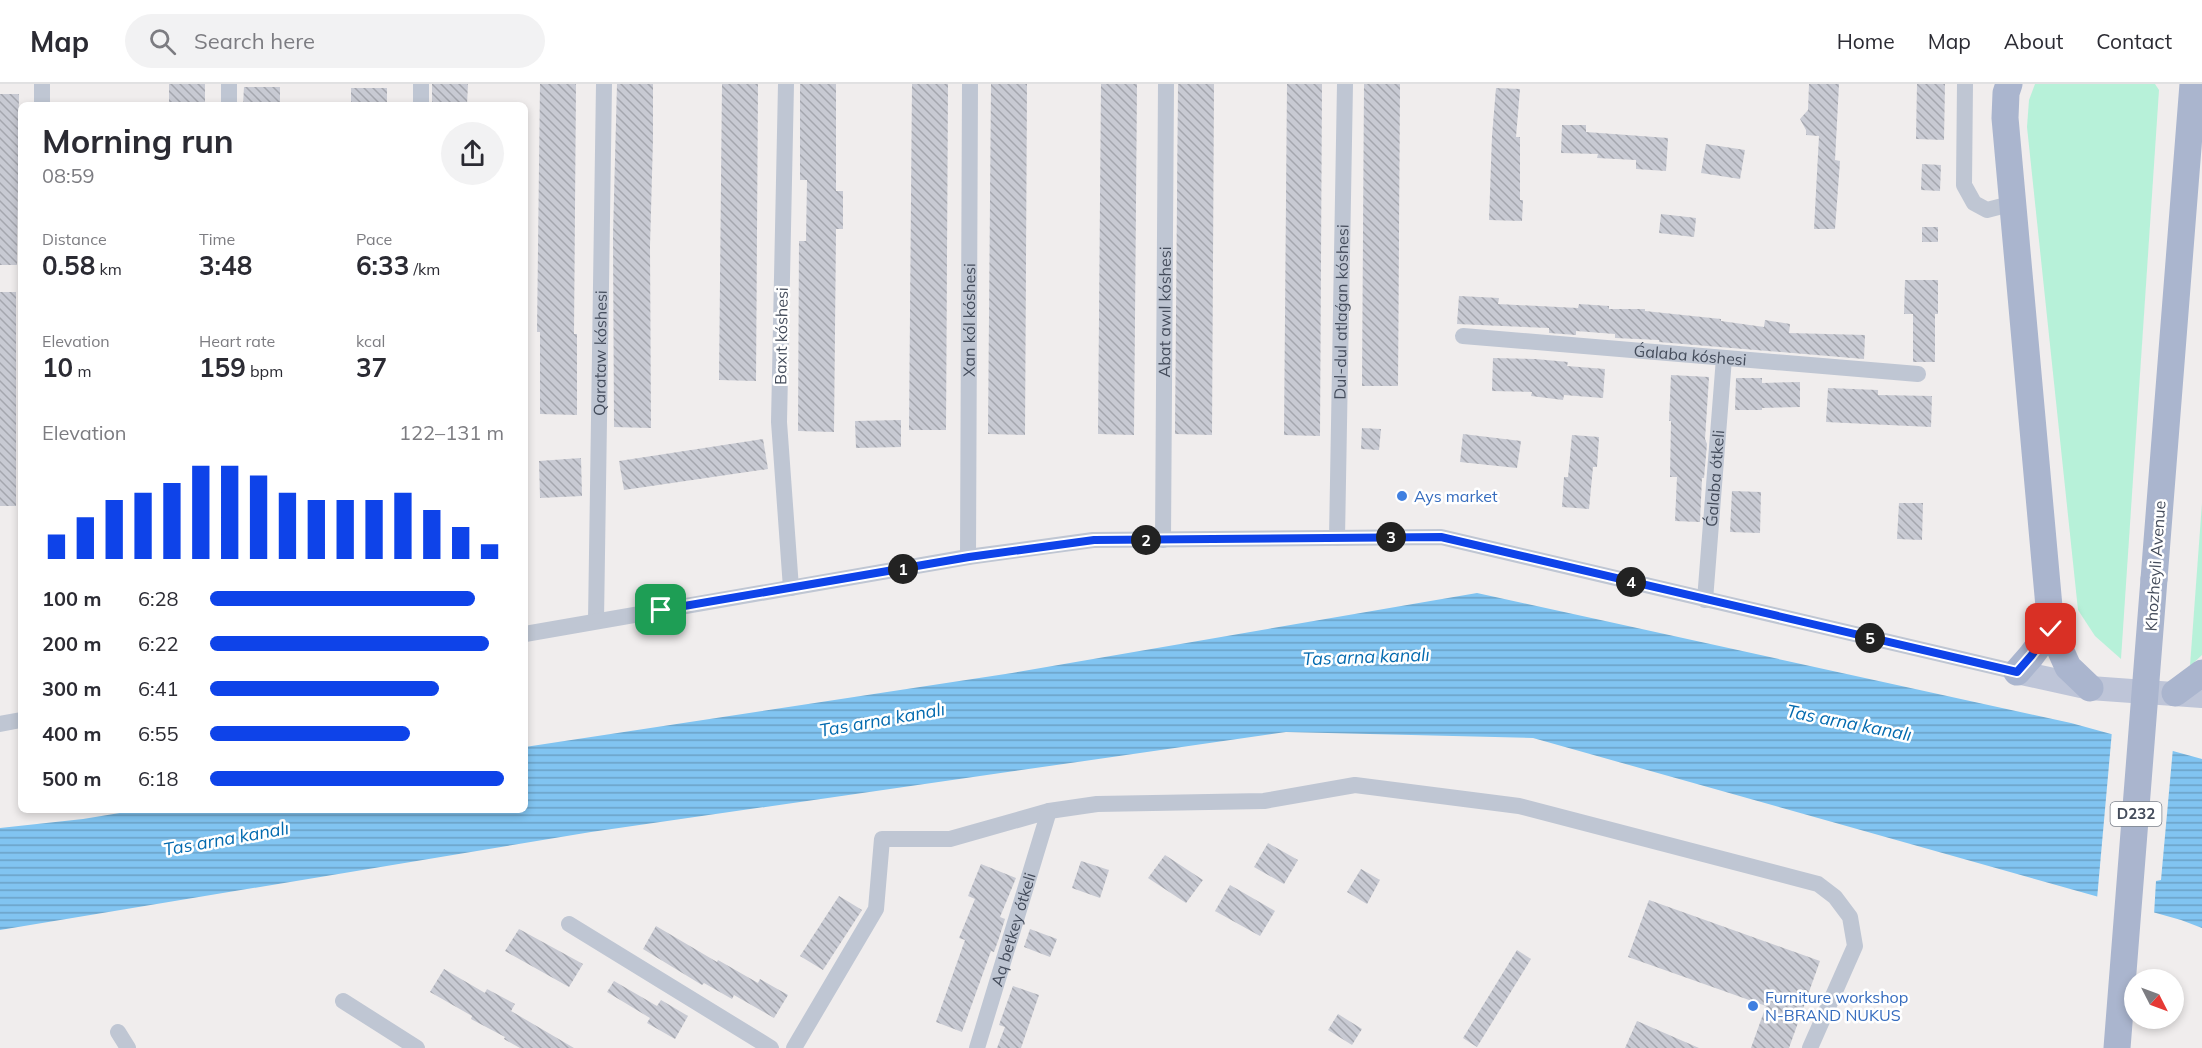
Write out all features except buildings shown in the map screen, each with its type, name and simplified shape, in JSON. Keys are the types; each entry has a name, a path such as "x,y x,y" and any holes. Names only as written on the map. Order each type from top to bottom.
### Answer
{"main road":[{"path":"2009,84 2006,93 2005,118 2051,629 2068,667 2090,688"},
{"name":"Khozheyli Avenue","path":"2117,1048 2193,84"},
{"path":"2017,672 2051,629"},
{"path":"2175,693 2202,673"}],"street":[{"path":"42,84 42,102"},
{"path":"229,84 229,102"},
{"path":"421,84 421,102"},
{"name":"Qarataw kóshesi","path":"596,621 604,84"},
{"name":"Baxıt kóshesi","path":"786,84 779,422 791,588"},
{"name":"Xan kól kóshesi","path":"969,557 970,84"},
{"name":"Abat awıl kóshesi","path":"1163,540 1166,84"},
{"name":"Dul-dul atlaǵan kóshesi","path":"1337,538 1345,84"},
{"path":"1965,84 1964,185 1974,202 1987,210 2014,203"},
{"name":"Ǵalaba kóshesi","path":"1463,336 1918,374"},
{"name":"Ǵalaba ótkeli","path":"1706,600 1724,358"},
{"path":"528,633 969,557 1094,540 1441,537 2090,688 2202,696"},
{"path":"0,724 18,721"},
{"path":"794,1048 876,909 882,839 950,839 1049,811 1097,804 1264,801 1355,785 1519,806 1818,884 1835,897 1850,916 1855,946 1810,1048"},
{"name":"Aq betkey ótkeli","path":"978,1048 1049,811"},
{"path":"569,924 771,1048"},
{"path":"343,1001 417,1048"},
{"path":"118,1032 128,1048"}],"green space":[{"path":"2035,84 2155,84 2159,90 2121,659 2095,636 2078,610 2027,127 2029,100"},
{"path":"2202,503 2202,655 2190,666"}],"water":[{"name":"Tas arna kanalı","path":"1477,593 2071,723 2202,759 2202,928 2181,920 1533,738 1286,732 591,832 0,930 0,828 120,813 528,813 528,747 1012,673"}],"pier":[{"path":"2112,731 2173,748 2161,880 2156,881 2154,915 2097,899"}],"place":[{"name":"Ays market","path":"1402,496"},
{"name":"Furniture workshop N-BRAND NUKUS","path":"1753,1006"}],"route":[{"path":"661,610 969,557 1094,540 1441,537 2017,672 2051,629"}]}
